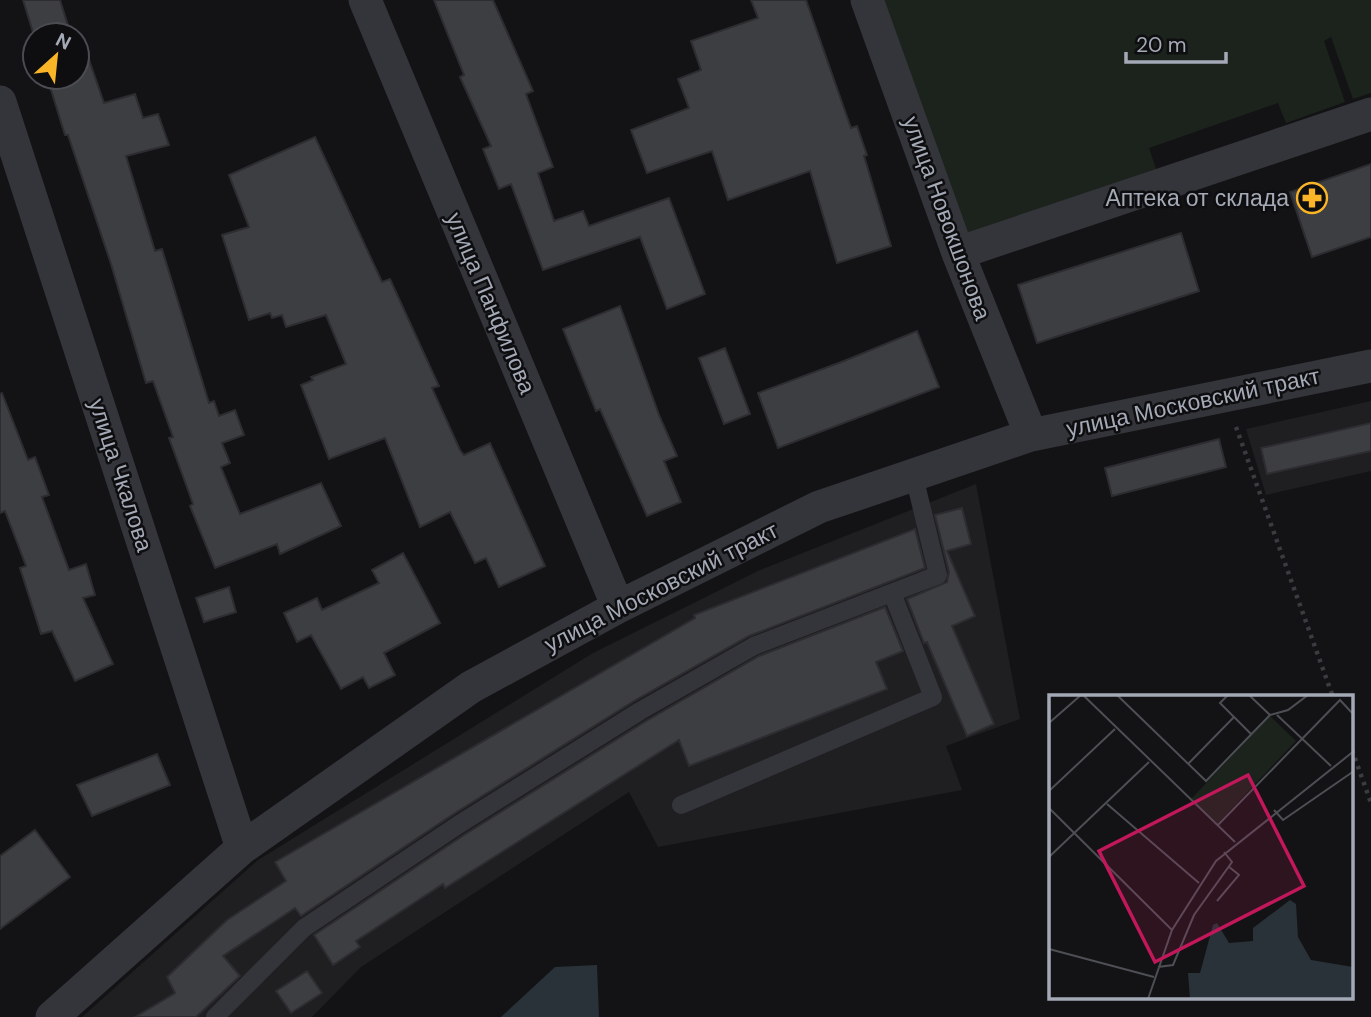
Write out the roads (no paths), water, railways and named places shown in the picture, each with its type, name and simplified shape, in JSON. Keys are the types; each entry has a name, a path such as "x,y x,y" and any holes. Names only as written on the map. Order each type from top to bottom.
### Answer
{"street":[{"name":"улица Панфилова","path":"365,0 618,607"},
{"name":"улица Новокшонова","path":"867,0 958,253 1031,435"},
{"name":"улица Чкалова","path":"0,102 242,848"},
{"path":"958,253 1371,114"},
{"name":"улица Московский тракт","path":"52,1017 242,848 471,687 618,607 819,507 1031,435 1371,366"}],"lane":[{"path":"215,1017 304,928 458,825 640,711 754,646 938,575 914,476"},
{"path":"681,805 933,696 892,593"}],"place":[{"name":"Аптека от склада","path":"1312,198"}]}
